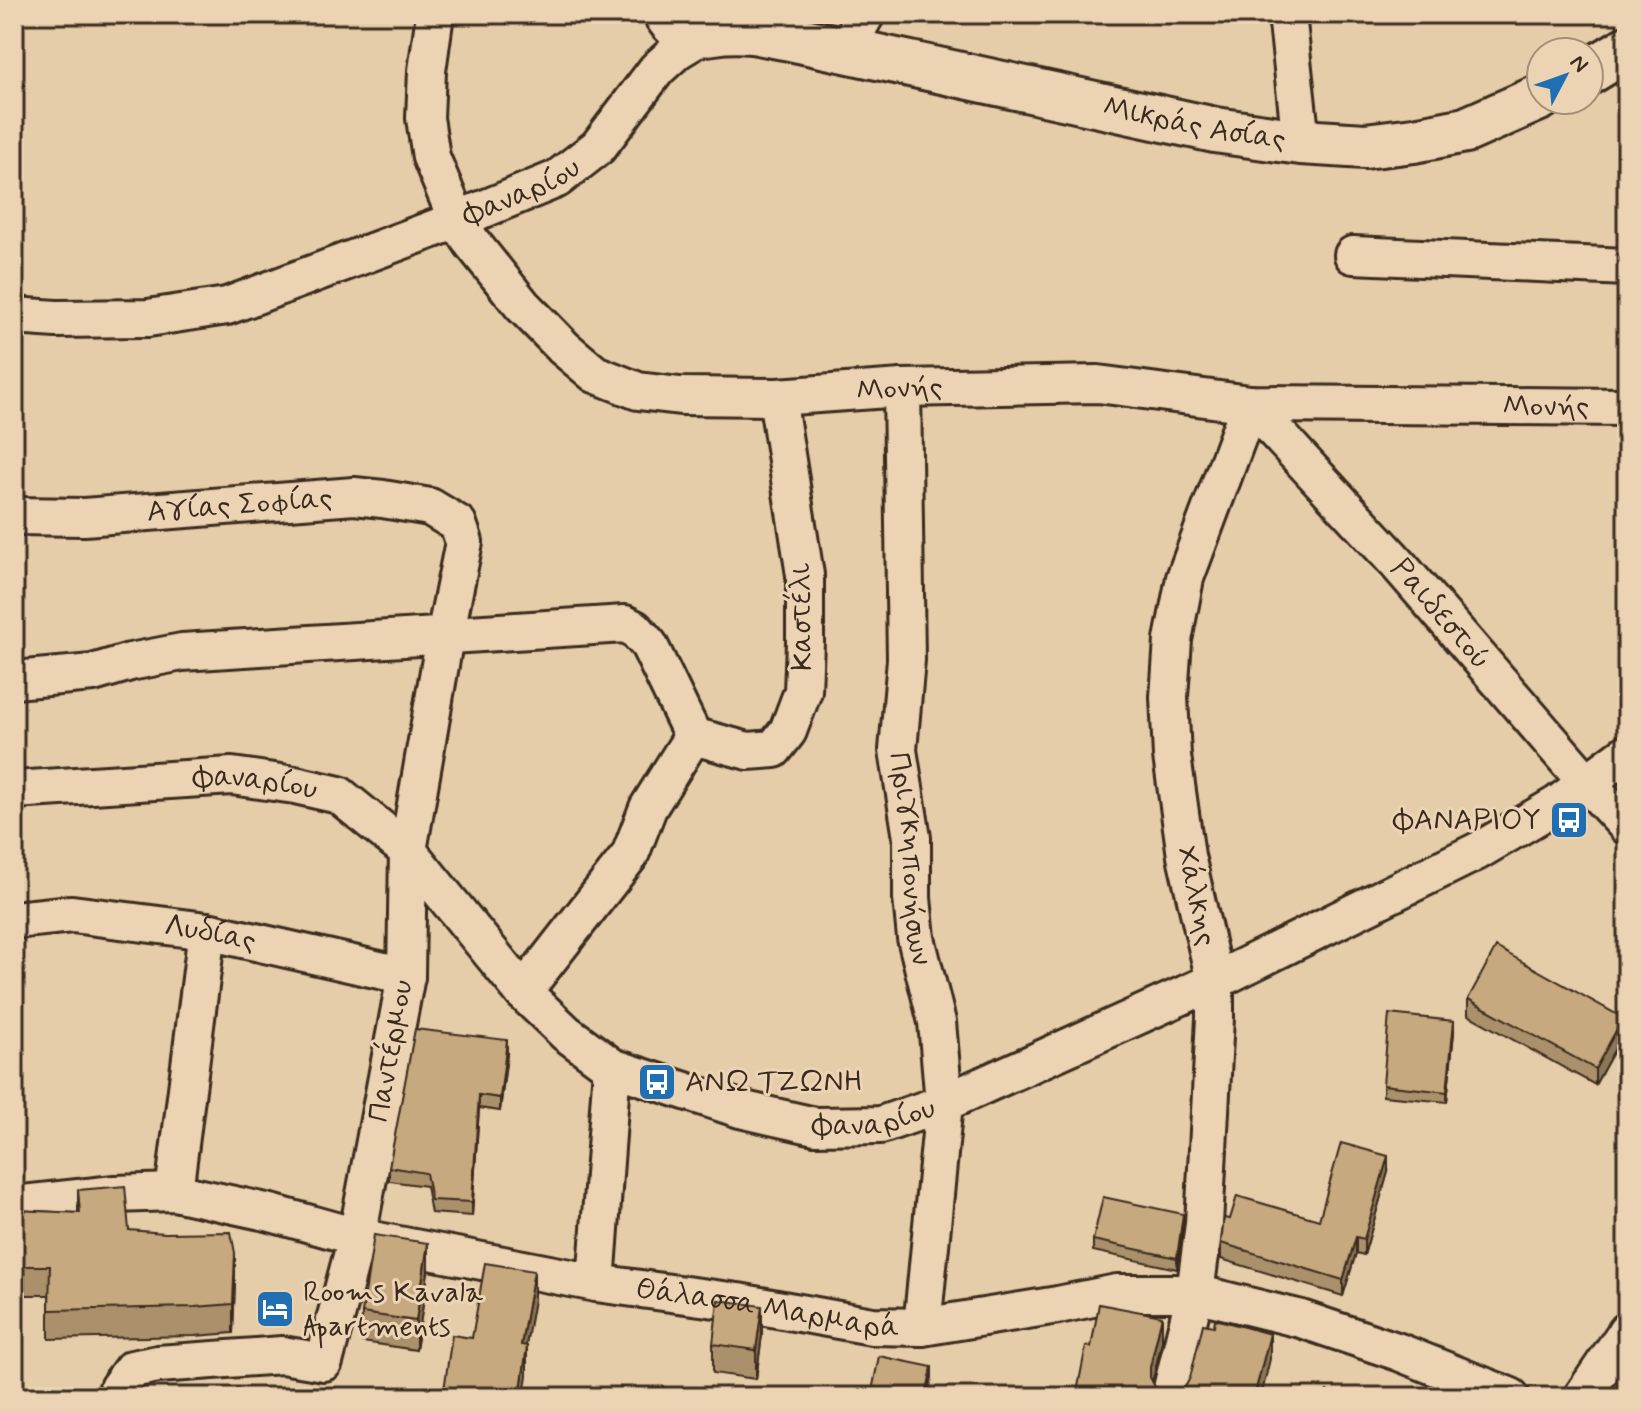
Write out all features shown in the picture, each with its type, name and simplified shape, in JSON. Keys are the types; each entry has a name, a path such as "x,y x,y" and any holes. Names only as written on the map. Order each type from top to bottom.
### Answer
{"street":[{"name":"Μονής","path":"435,14 427,71 425,118 431,157 457,220 522,305 564,348 595,374 638,391 680,396 777,397 902,388 1098,384 1250,404 1627,407"},
{"path":"665,14 671,23 692,35 717,27"},
{"path":"631,103 665,14"},
{"path":"1287,14 1301,142"},
{"name":"Μικράς Ασίας","path":"717,27 751,31 774,26 855,32 1215,130 1301,142 1365,146 1414,140 1466,130 1525,104"},
{"name":"Φαναρίου","path":"14,316 148,318 227,306 557,179 598,147 657,69 678,50 717,27"},
{"path":"1605,62 1627,49"},
{"path":"1353,255 1627,267"},
{"name":"Πριγκηπονήσων","path":"902,388 906,660 898,750 912,838 916,938 937,1022 944,1103 922,1327"},
{"name":"Καστέλι","path":"693,736 748,751 774,749 788,731 803,691 805,575 777,397"},
{"name":"Ραιδεστού","path":"1250,404 1397,563 1627,826"},
{"name":"Χάλκης","path":"1170,1397 1195,1293 1204,1224 1215,1018 1215,981 1186,856 1172,756 1169,697 1173,640 1185,578 1250,404"},
{"name":"Αγίας Σοφίας","path":"14,516 84,517 354,496 430,507 458,524"},
{"name":"Παντέρμου","path":"118,1388 132,1369 158,1364 282,1355 324,1362 357,1237 406,976 408,851 464,542 458,524"},
{"path":"14,680 93,673 182,652 625,624 635,629 649,645 693,736 648,808 630,855 523,992"},
{"name":"Φαναρίου","path":"14,790 232,776 339,795 408,851 523,992 566,1033 612,1067 740,1109 815,1126 881,1125 944,1103 1215,981 1478,851 1558,804 1627,753"},
{"name":"Λυδίας","path":"14,920 72,914 207,931 406,976"},
{"path":"174,1192 207,931"},
{"path":"596,1283 612,1067"},
{"name":"Θάλασσα Μαρμαρά","path":"14,1205 115,1194 174,1192 271,1213 357,1237 596,1283 738,1302 872,1326 922,1327 1117,1293 1195,1293 1301,1319 1399,1352 1511,1397"},
{"path":"1582,1397 1627,1331"}],"building":[{"path":"1496,947 1623,1018 1595,1069 1468,999"},
{"path":"1389,1014 1454,1021 1447,1092 1383,1085"},
{"path":"415,1029 507,1040 500,1098 479,1095 472,1202 431,1200 426,1173 389,1167"},
{"path":"1341,1143 1388,1156 1364,1239 1356,1237 1343,1280 1221,1243 1224,1218 1230,1219 1237,1196 1319,1220"},
{"path":"125,1186 129,1230 231,1232 235,1253 233,1304 49,1310 50,1266 14,1266 15,1210 80,1213 78,1190"},
{"path":"1103,1197 1183,1214 1177,1258 1093,1240"},
{"path":"374,1235 428,1243 416,1321 362,1313"},
{"path":"485,1263 534,1271 521,1345 527,1346 520,1397 443,1397 452,1335 472,1338"},
{"path":"718,1300 762,1306 756,1350 713,1344"},
{"path":"1099,1304 1162,1316 1150,1377 1155,1387 1166,1393 1185,1387 1190,1378 1203,1324 1214,1326 1215,1319 1270,1334 1254,1397 1076,1397 1086,1346 1091,1347"},
{"path":"879,1356 932,1367 926,1397 871,1396"},
{"path":"1425,1388 1440,1397 1420,1397"}],"place":[{"name":"ΦΑΝΑΡΙΟΥ","path":"1569,820"},
{"name":"ΑΝΩ ΤΖΩΝΗ","path":"657,1082"},
{"name":"Rooms Kavala Apartments","path":"275,1309"}]}
